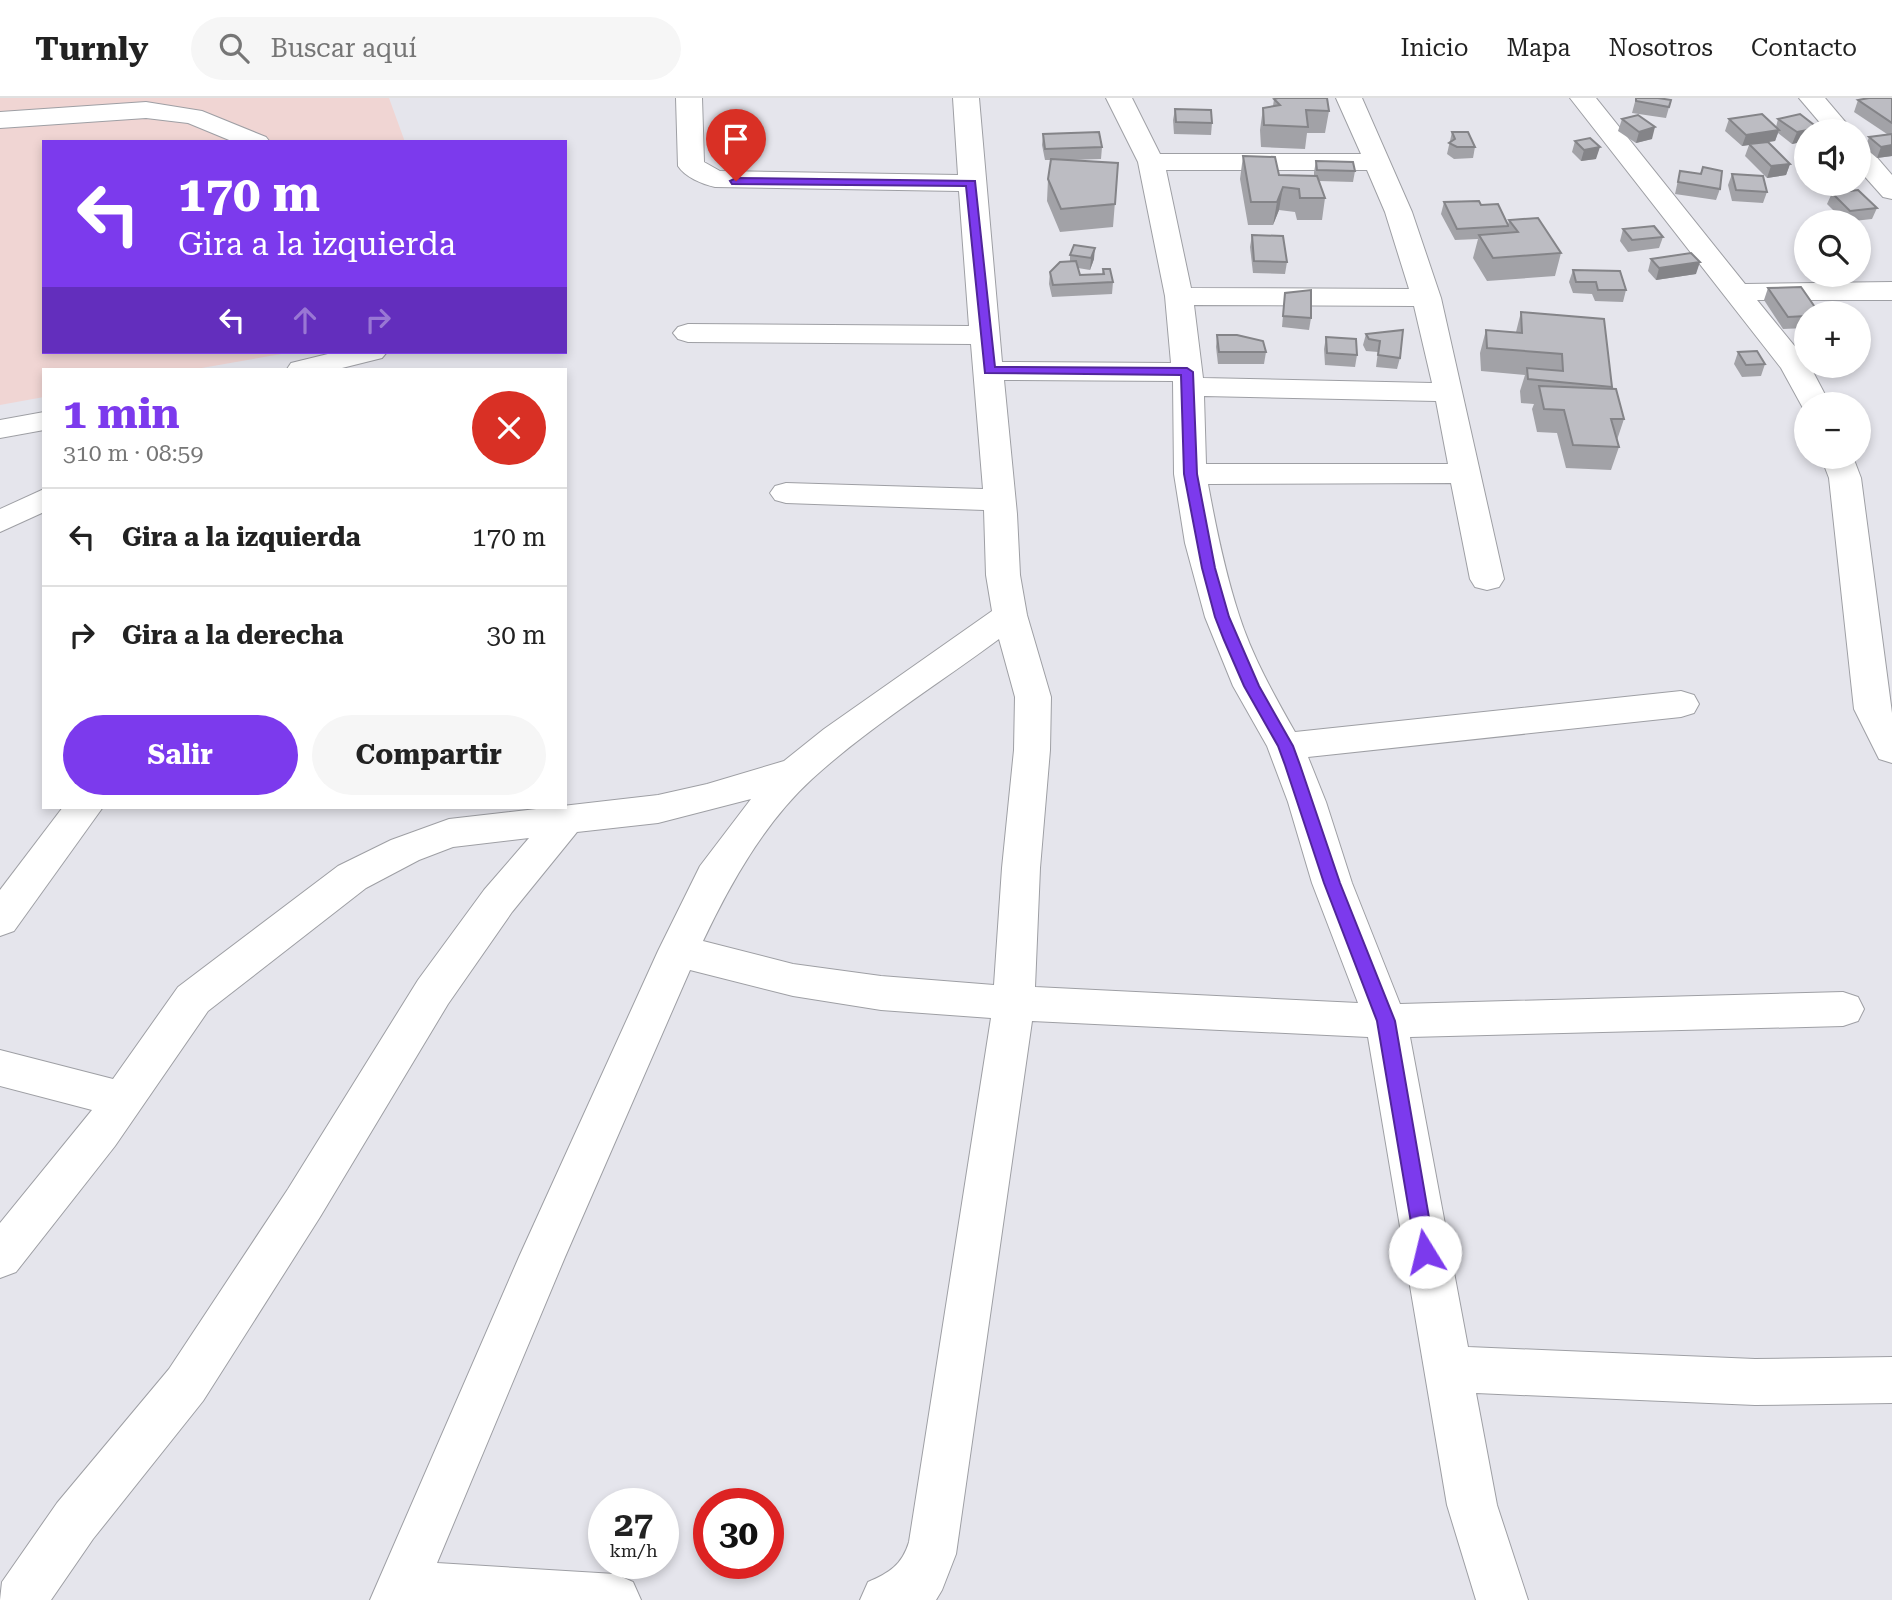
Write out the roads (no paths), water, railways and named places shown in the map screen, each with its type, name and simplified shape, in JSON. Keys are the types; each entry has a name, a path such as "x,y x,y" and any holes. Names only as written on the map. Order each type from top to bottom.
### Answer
{"street":[{"path":"690,98 688,132 691,166 715,179 971,183"},
{"path":"886,1600 910,1591 926,1573 934,1542 1014,1003 1021,868 1029,800 1032,697 1010,615 1003,575 989,371 971,183 967,98"},
{"path":"1119,98 1151,162 1179,296 1188,379 1190,474 1202,543 1222,617 1251,686 1285,746 1307,802 1332,883 1386,1021 1472,1506 1502,1600"},
{"path":"1349,98 1400,209 1427,298 1449,392 1486,579"},
{"path":"1583,98 1795,366 1809,392"},
{"path":"1812,98 1830,119"},
{"path":"0,120 146,110 192,116 252,140"},
{"path":"1151,162 1377,162"},
{"path":"1871,167 1892,191"},
{"path":"1737,292 1892,291"},
{"path":"1179,296 1427,298"},
{"path":"688,333 986,335"},
{"path":"306,368 364,354"},
{"path":"989,371 1449,392"},
{"path":"0,429 42,421"},
{"path":"1842,469 1845,478 1872,709 1892,750"},
{"path":"1190,474 1434,475 1464,472"},
{"path":"786,494 999,500"},
{"path":"0,522 42,500"},
{"path":"615,1600 398,1594 542,1257 678,951 714,877 765,807 797,771 837,738 1010,615"},
{"path":"1285,746 1681,704"},
{"path":"0,1257 123,1100 193,999 352,877 405,850 449,833 495,826 565,821 670,806 797,771"},
{"path":"0,920 83,809"},
{"path":"20,1600 75,1521 186,1385 304,1203 433,992 498,901 565,821"},
{"path":"678,951 793,980 881,993 1014,1003 1386,1021 1843,1009"},
{"path":"0,1068 123,1100"},
{"path":"1447,1369 1755,1382 1892,1380"}]}
